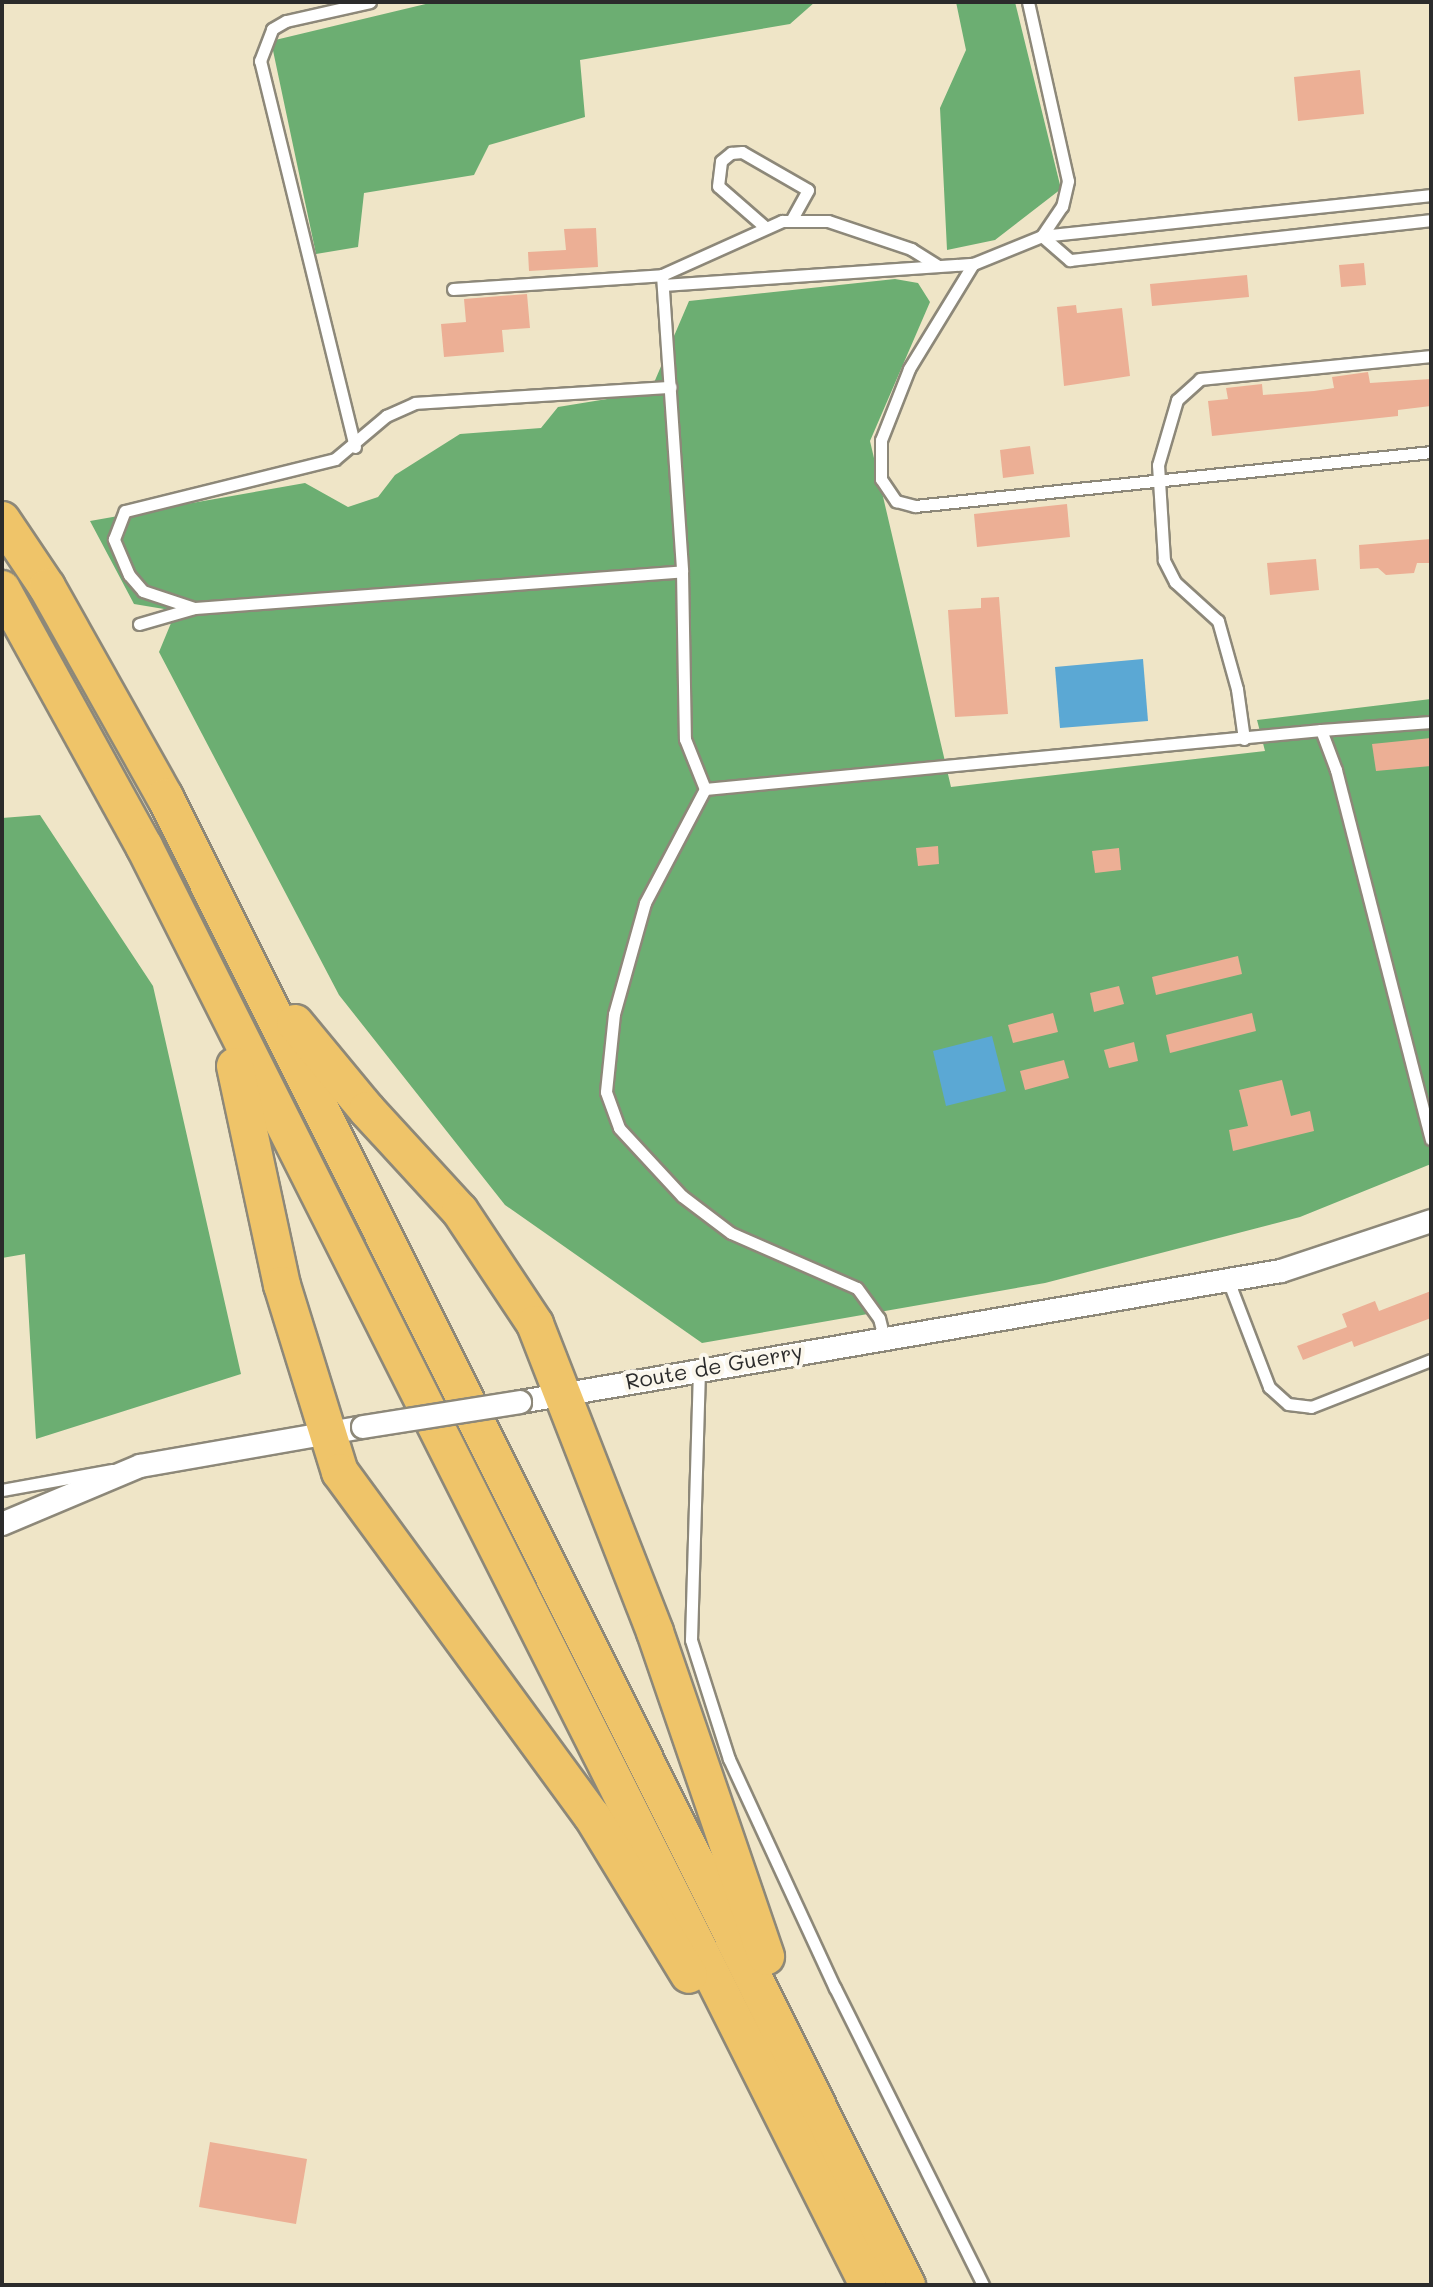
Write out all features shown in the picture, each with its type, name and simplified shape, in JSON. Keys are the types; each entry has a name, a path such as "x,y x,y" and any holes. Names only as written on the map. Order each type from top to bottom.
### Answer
{"highway":[{"path":"2,520 47,587 165,797 907,2285"},
{"path":"2,589 144,846 868,2285"},
{"path":"230,927 311,1045 460,1211 495,1258 535,1324 655,1632 755,1929 856,2182"},
{"path":"206,973 247,1107 282,1285 345,1430 340,1472 592,1816 868,2285"}],"street":[{"name":"Route de Guerry","path":"2,1524 140,1466 1281,1271 1431,1221"}],"lane":[{"path":"355,447 260,61 272,29 286,21 370,2"},
{"path":"1028,2 1068,181 1062,206 1042,236"},
{"path":"765,227 718,186 721,161 731,153 742,152 808,190 791,221"},
{"path":"453,289 973,264 1042,236 1431,195"},
{"path":"1042,236 1070,260 1079,260 1431,220"},
{"path":"663,280 765,227 791,221 828,221 911,249 939,267"},
{"path":"973,264 909,369 881,440 881,479 896,501 915,506 1431,452"},
{"path":"663,280 682,571 685,739 705,789 645,903 614,1014 606,1092 619,1128 682,1196 731,1233 857,1288 879,1318 884,1338"},
{"path":"1244,739 1237,689 1218,621 1175,582 1164,560 1160,444 1177,400 1200,379 1431,356"},
{"path":"194,608 143,591 129,575 114,539 125,511 335,459 355,447 386,416 415,403 671,387"},
{"path":"139,624 194,608 682,571"},
{"path":"705,789 1431,722"},
{"path":"1321,730 1336,770 1431,1139"},
{"path":"1228,1280 1269,1387 1288,1404 1311,1407 1431,1360"},
{"path":"699,1369 691,1640 729,1759 835,1988 983,2285"},
{"path":"2,1490 140,1466"}],"green space":[{"path":"434,2 815,2 790,24 580,60 585,117 489,145 474,175 364,193 358,247 316,254 271,41"},
{"path":"956,2 1015,2 1061,189 995,240 947,250 940,108 966,50"},
{"path":"895,279 918,283 930,302 870,441 951,787 1265,751 1257,720 1431,699 1431,1164 1300,1217 1045,1283 702,1343 505,1205 339,995 159,652 176,611 134,604 90,521 305,483 348,507 378,497 395,475 460,434 541,428 558,407 650,392 689,301"},
{"path":"40,815 153,986 241,1374 36,1439 25,1254 2,1258 2,818"}],"water":[{"path":"1143,659 1148,721 1060,728 1055,667"},
{"path":"992,1036 1006,1091 946,1106 933,1051"}],"building":[{"path":"1360,70 1364,114 1298,121 1294,77"},
{"path":"596,228 598,267 529,271 528,252 566,250 564,229"},
{"path":"1364,263 1366,285 1341,287 1339,265"},
{"path":"1247,275 1249,297 1152,306 1150,284"},
{"path":"527,294 530,328 502,330 504,352 444,357 441,324 466,322 464,299"},
{"path":"1076,305 1077,313 1122,308 1130,376 1064,386 1057,307"},
{"path":"1368,372 1370,383 1431,379 1431,406 1398,410 1398,416 1212,436 1208,401 1228,399 1226,388 1262,384 1263,395 1314,391 1334,388 1332,377"},
{"path":"1030,446 1034,474 1003,478 1000,450"},
{"path":"1067,504 1070,537 977,547 974,514"},
{"path":"1431,539 1430,563 1417,563 1414,573 1386,575 1378,568 1360,569 1359,545"},
{"path":"1316,559 1319,590 1270,595 1267,563"},
{"path":"999,597 1008,714 955,717 948,610 981,608 981,598"},
{"path":"1431,738 1431,766 1376,771 1372,744"},
{"path":"938,846 939,864 918,866 916,848"},
{"path":"1119,848 1121,870 1095,873 1092,851"},
{"path":"1238,956 1242,974 1156,995 1152,977"},
{"path":"1119,986 1124,1004 1094,1012 1090,993"},
{"path":"1053,1013 1058,1032 1013,1043 1008,1025"},
{"path":"1252,1013 1256,1031 1170,1053 1166,1035"},
{"path":"1134,1042 1138,1061 1109,1068 1104,1050"},
{"path":"1064,1060 1069,1078 1025,1090 1020,1071"},
{"path":"1282,1080 1291,1116 1310,1111 1314,1131 1233,1151 1229,1130 1248,1126 1239,1090"},
{"path":"1431,1291 1431,1318 1354,1347 1352,1341 1303,1360 1297,1346 1347,1327 1342,1314 1375,1301 1379,1311"},
{"path":"210,2142 307,2159 296,2224 199,2207"}]}
